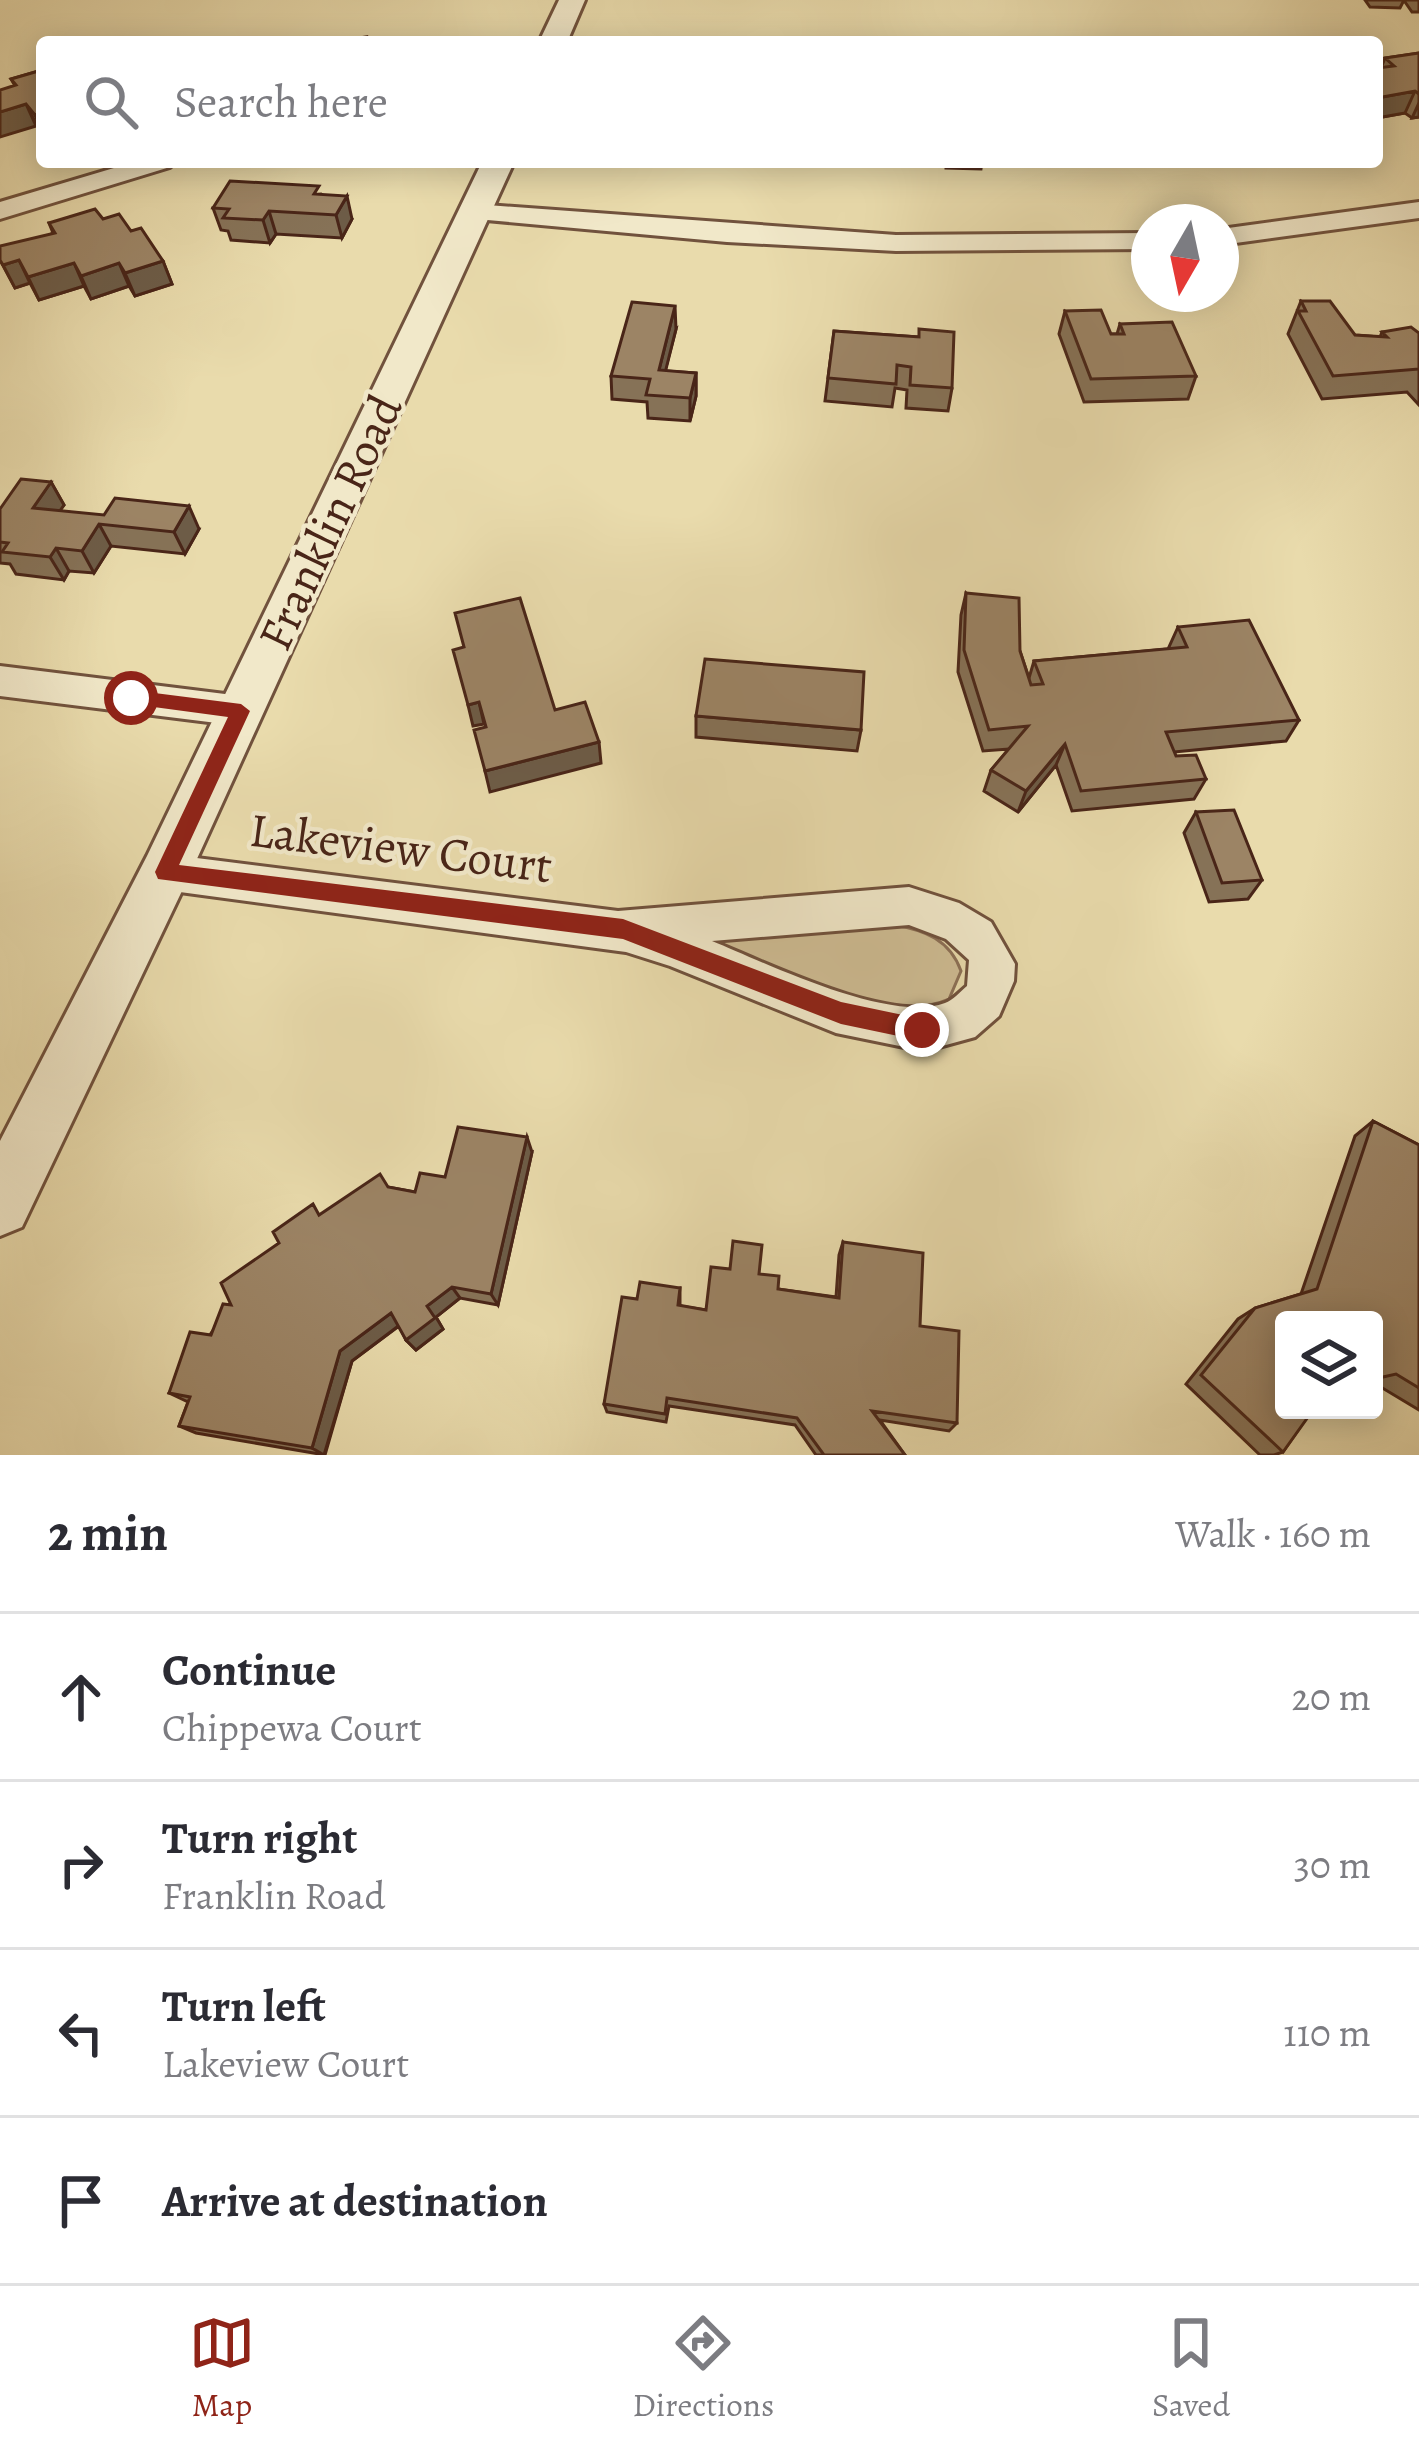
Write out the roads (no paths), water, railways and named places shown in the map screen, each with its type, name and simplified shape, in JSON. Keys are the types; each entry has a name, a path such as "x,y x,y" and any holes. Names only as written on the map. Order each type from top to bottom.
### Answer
{"street":[{"path":"556,36 572,0"},
{"path":"0,211 141,168"},
{"name":"Franklin Road","path":"0,1204 165,872 495,168"},
{"path":"1239,235 1418,211"},
{"path":"474,212 941,243 1131,242"},
{"path":"0,681 241,711"},
{"name":"Lakeview Court","path":"165,872 623,929 909,906 950,916 978,935 989,961 990,979 985,1000 969,1016 946,1028 883,1024 776,990 623,929"}]}
